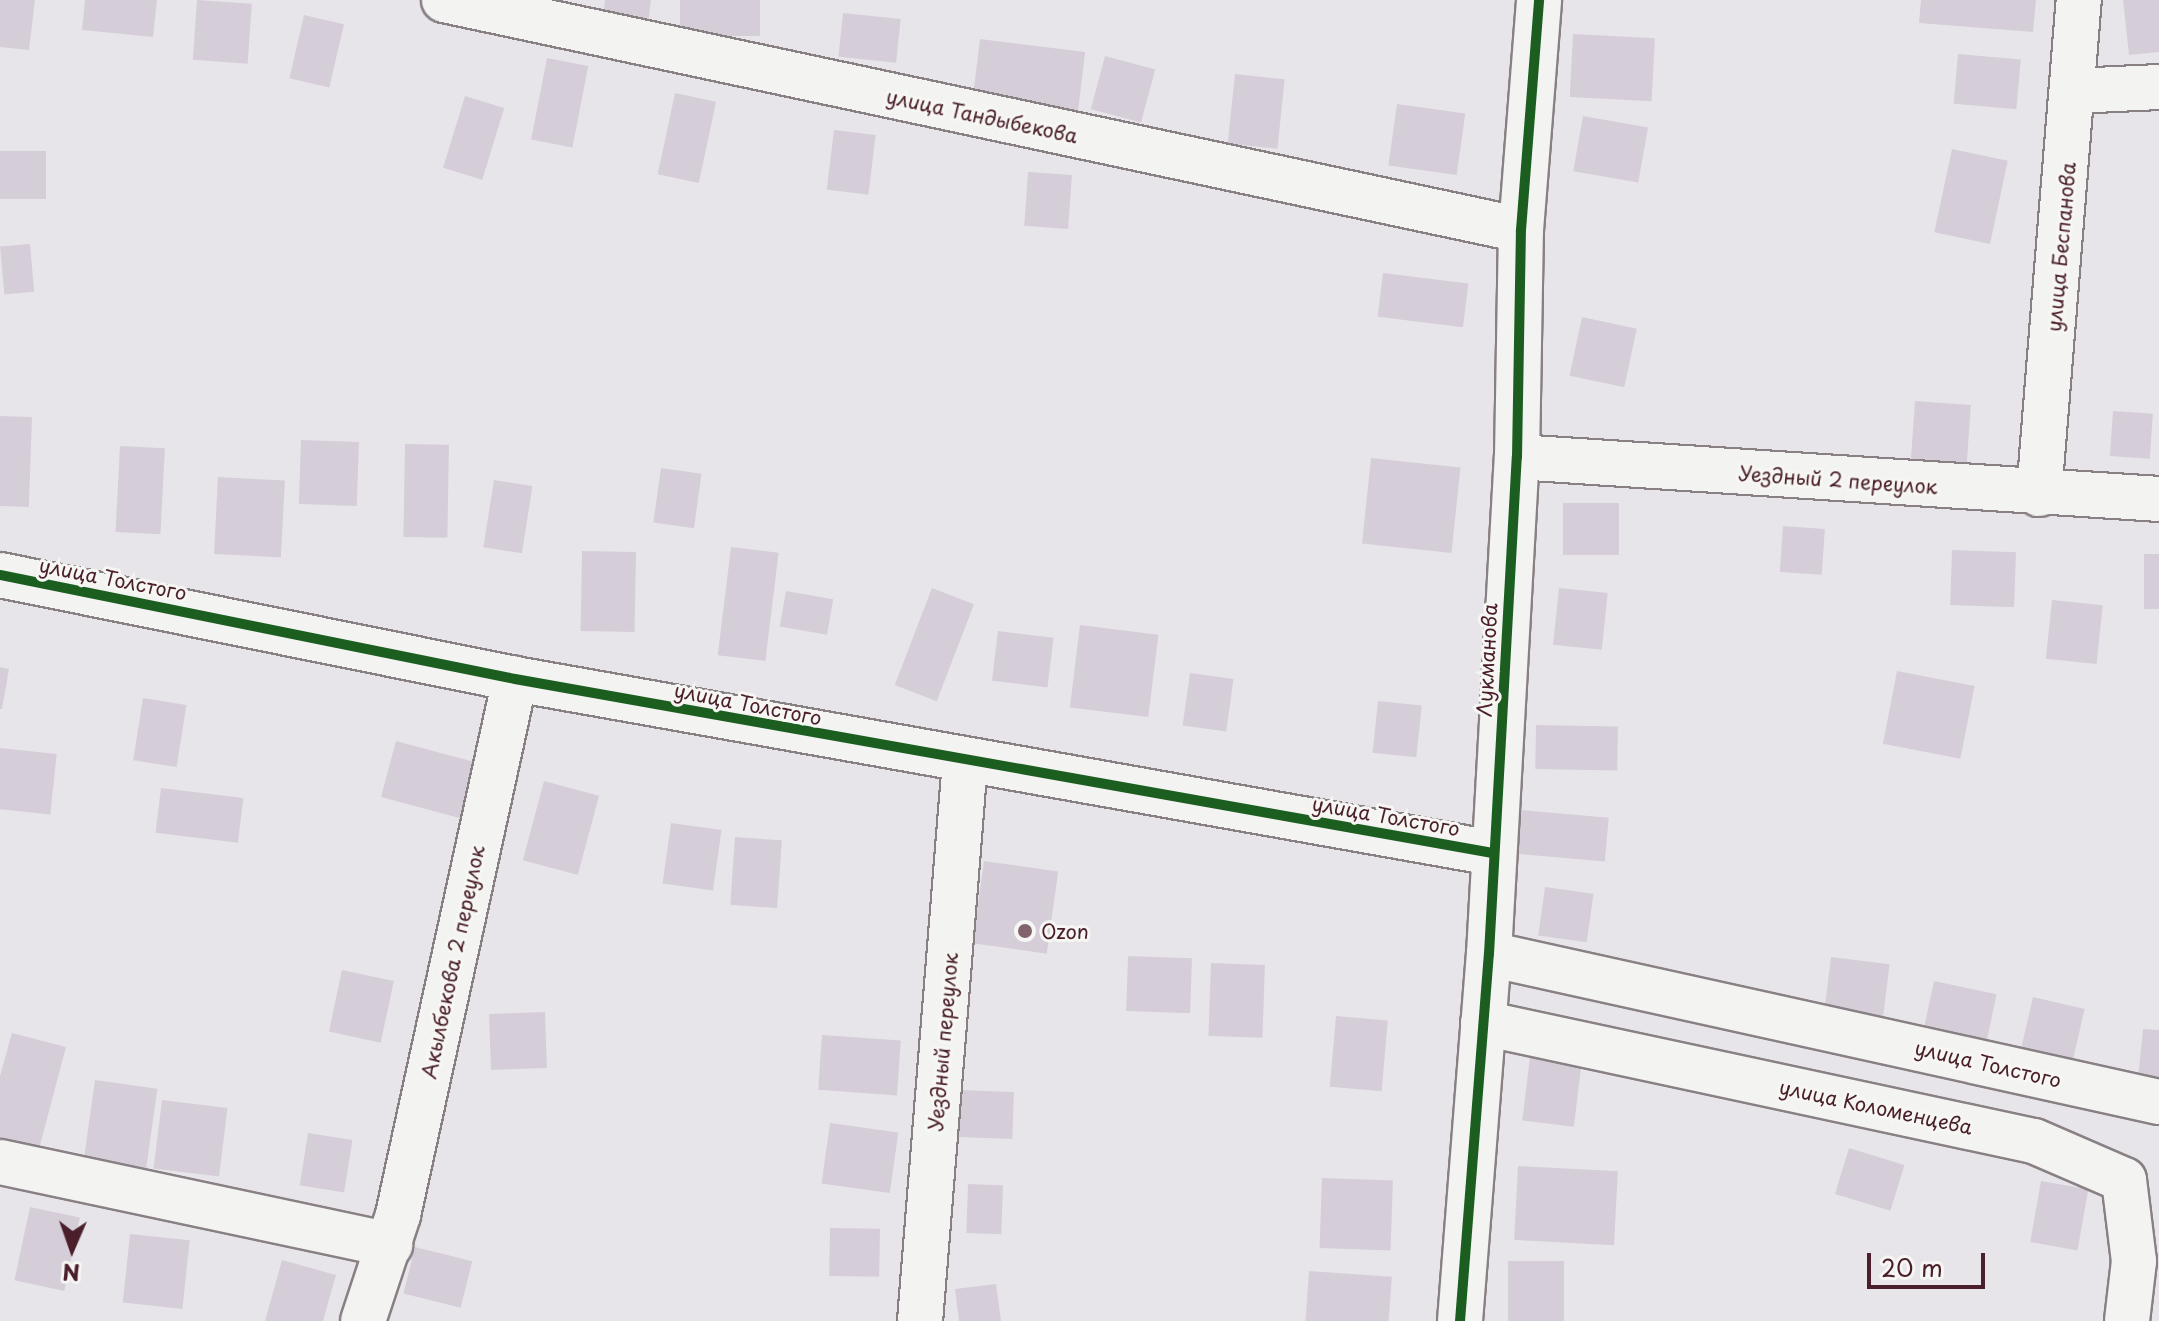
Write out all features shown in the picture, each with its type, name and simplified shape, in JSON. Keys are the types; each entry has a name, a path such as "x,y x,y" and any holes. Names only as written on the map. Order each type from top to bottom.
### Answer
{"street":[{"name":"улица Тандыбекова","path":"444,0 1521,230"},
{"name":"Лукманова","path":"1460,1321 1489,954 1517,457 1521,230 1539,0"},
{"name":"улица Беспанова","path":"2039,494 2079,0"},
{"path":"2074,91 2159,87"},
{"name":"Уездный 2 переулок","path":"1517,457 2039,494 2159,499"},
{"name":"улица Толстого","path":"0,575 515,679 965,762 1493,853"},
{"name":"Акылбекова 2 переулок","path":"363,1321 390,1245 515,679"},
{"name":"Уездный переулок","path":"920,1321 965,762"},
{"name":"улица Толстого","path":"1489,954 2159,1102"},
{"name":"улица Коломенцева","path":"1483,1023 2034,1141 2124,1180 2134,1261 2127,1321"},
{"path":"0,1162 390,1245"}],"building":[{"path":"0,0 35,0 29,50 0,47"},
{"path":"85,0 157,0 153,37 82,30"},
{"path":"197,0 252,4 248,64 193,60"},
{"path":"605,0 651,0 647,33 602,29"},
{"path":"680,0 760,0 760,36 680,36"},
{"path":"1921,0 2036,0 2033,32 1919,23"},
{"path":"2123,0 2159,0 2159,52 2129,55"},
{"path":"843,13 901,19 896,63 838,57"},
{"path":"304,15 344,24 329,88 289,78"},
{"path":"1573,34 1655,38 1652,101 1570,97"},
{"path":"980,39 1085,52 1077,116 972,104"},
{"path":"1958,54 2021,59 2016,109 1954,104"},
{"path":"1105,56 1155,69 1141,123 1091,109"},
{"path":"547,58 588,66 572,147 531,139"},
{"path":"1235,74 1285,79 1277,149 1228,144"},
{"path":"675,93 716,102 699,183 658,174"},
{"path":"465,96 504,108 482,180 443,168"},
{"path":"1397,104 1465,114 1457,175 1388,165"},
{"path":"1583,116 1648,127 1638,183 1573,171"},
{"path":"834,130 876,135 868,195 827,190"},
{"path":"1952,149 2008,161 1990,244 1934,232"},
{"path":"0,151 46,151 46,199 0,199"},
{"path":"1028,172 1072,175 1068,229 1024,226"},
{"path":"30,244 34,292 4,294 0,247"},
{"path":"1383,273 1468,283 1463,327 1378,317"},
{"path":"1582,317 1637,329 1624,387 1570,376"},
{"path":"1915,401 1971,405 1966,468 1911,464"},
{"path":"2113,411 2153,414 2150,459 2110,456"},
{"path":"0,416 32,417 29,507 0,506"},
{"path":"301,440 359,442 357,506 299,504"},
{"path":"405,444 449,445 447,538 403,537"},
{"path":"120,446 165,448 160,534 115,532"},
{"path":"1371,458 1461,467 1452,553 1362,544"},
{"path":"661,468 702,474 694,528 653,522"},
{"path":"218,477 285,481 281,557 214,554"},
{"path":"494,480 533,486 522,553 483,547"},
{"path":"1563,503 1619,503 1619,555 1563,555"},
{"path":"1783,526 1825,529 1822,575 1780,572"},
{"path":"731,547 779,553 765,661 718,655"},
{"path":"1952,550 2016,552 2014,607 1950,605"},
{"path":"582,551 636,552 635,632 581,631"},
{"path":"2144,554 2159,554 2159,609 2144,609"},
{"path":"932,588 974,604 937,701 895,685"},
{"path":"1559,588 1608,593 1602,650 1553,645"},
{"path":"786,591 833,599 827,635 780,626"},
{"path":"2052,600 2103,605 2097,664 2046,659"},
{"path":"1080,625 1158,635 1148,717 1070,707"},
{"path":"998,631 1054,638 1047,687 992,681"},
{"path":"0,667 9,669 2,709 0,709"},
{"path":"1897,671 1975,686 1960,759 1883,744"},
{"path":"1190,673 1234,679 1226,732 1183,725"},
{"path":"143,698 186,705 177,767 133,760"},
{"path":"1378,701 1422,706 1416,757 1373,753"},
{"path":"1536,725 1618,726 1617,770 1535,769"},
{"path":"396,741 480,764 465,820 381,797"},
{"path":"0,748 57,754 50,815 0,809"},
{"path":"544,781 599,796 578,875 523,860"},
{"path":"161,788 243,798 238,843 156,833"},
{"path":"1521,810 1609,818 1605,862 1517,854"},
{"path":"671,823 722,830 713,891 663,883"},
{"path":"735,837 782,840 777,908 730,905"},
{"path":"984,861 1058,871 1047,954 972,943"},
{"path":"1545,887 1594,894 1587,942 1538,936"},
{"path":"1128,956 1192,958 1190,1013 1126,1011"},
{"path":"1831,957 1890,964 1883,1019 1824,1012"},
{"path":"1211,963 1265,965 1262,1038 1208,1036"},
{"path":"342,970 394,981 381,1043 329,1032"},
{"path":"1934,981 1997,994 1985,1047 1923,1034"},
{"path":"2033,997 2085,1009 2073,1061 2021,1049"},
{"path":"545,1012 547,1068 491,1070 489,1014"},
{"path":"1336,1016 1388,1021 1382,1091 1330,1087"},
{"path":"2143,1029 2159,1030 2159,1080 2138,1078"},
{"path":"12,1033 66,1047 38,1153 0,1143 0,1076"},
{"path":"822,1035 901,1041 897,1095 818,1090"},
{"path":"1531,1049 1583,1055 1574,1127 1522,1120"},
{"path":"95,1080 157,1089 146,1170 84,1161"},
{"path":"958,1090 1014,1092 1012,1139 956,1137"},
{"path":"162,1100 228,1108 219,1177 154,1168"},
{"path":"830,1123 898,1133 890,1193 822,1183"},
{"path":"308,1133 352,1140 344,1192 300,1185"},
{"path":"1849,1148 1904,1165 1890,1211 1835,1194"},
{"path":"1518,1166 1618,1171 1614,1245 1514,1240"},
{"path":"1322,1178 1393,1180 1391,1250 1320,1248"},
{"path":"2041,1181 2088,1189 2078,1250 2030,1242"},
{"path":"968,1184 1003,1185 1001,1234 966,1233"},
{"path":"30,1207 80,1218 64,1291 14,1280"},
{"path":"830,1228 880,1229 879,1277 829,1276"},
{"path":"130,1234 190,1240 182,1309 123,1303"},
{"path":"415,1247 472,1261 461,1308 403,1294"},
{"path":"282,1260 336,1275 323,1321 265,1321"},
{"path":"1508,1261 1564,1261 1564,1321 1508,1321"},
{"path":"1309,1271 1392,1277 1389,1321 1306,1321"},
{"path":"996,1284 1001,1321 959,1321 955,1289"}],"cycle path":[{"path":"1460,1321 1489,954 1517,457 1521,230 1539,0"},
{"path":"0,575 515,679 1493,853"}],"place":[{"name":"Ozon","path":"1025,931"}]}
